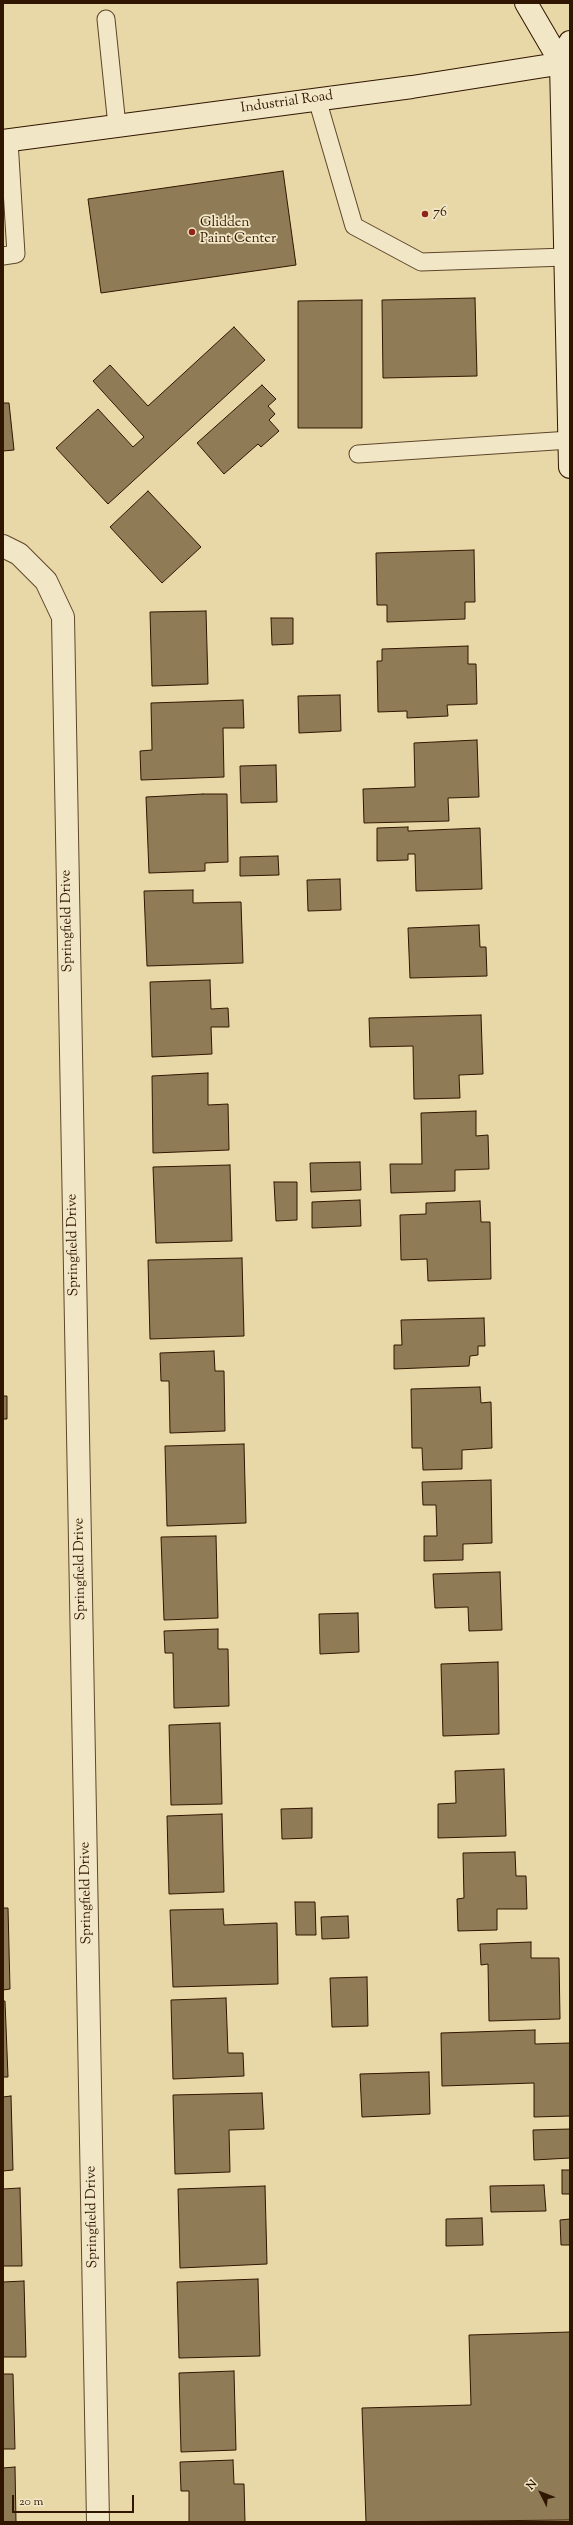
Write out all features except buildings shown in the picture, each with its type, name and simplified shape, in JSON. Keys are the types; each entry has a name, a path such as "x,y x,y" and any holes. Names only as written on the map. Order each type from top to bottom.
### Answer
{"street":[{"path":"526,3 565,63"},
{"path":"570,42 565,63 565,257 568,302 570,467"},
{"name":"Industrial Road","path":"6,141 317,99 565,63"},
{"name":"Springfield Drive","path":"3,546 19,554 46,581 63,617 98,2522"}],"lane":[{"path":"106,19 117,126"},
{"path":"317,99 354,226 421,262 565,257"},
{"path":"3,256 16,254 6,141"},
{"path":"358,454 570,440"}],"place":[{"name":"76","path":"425,214"},
{"name":"Glidden Paint Center","path":"192,232"}]}
